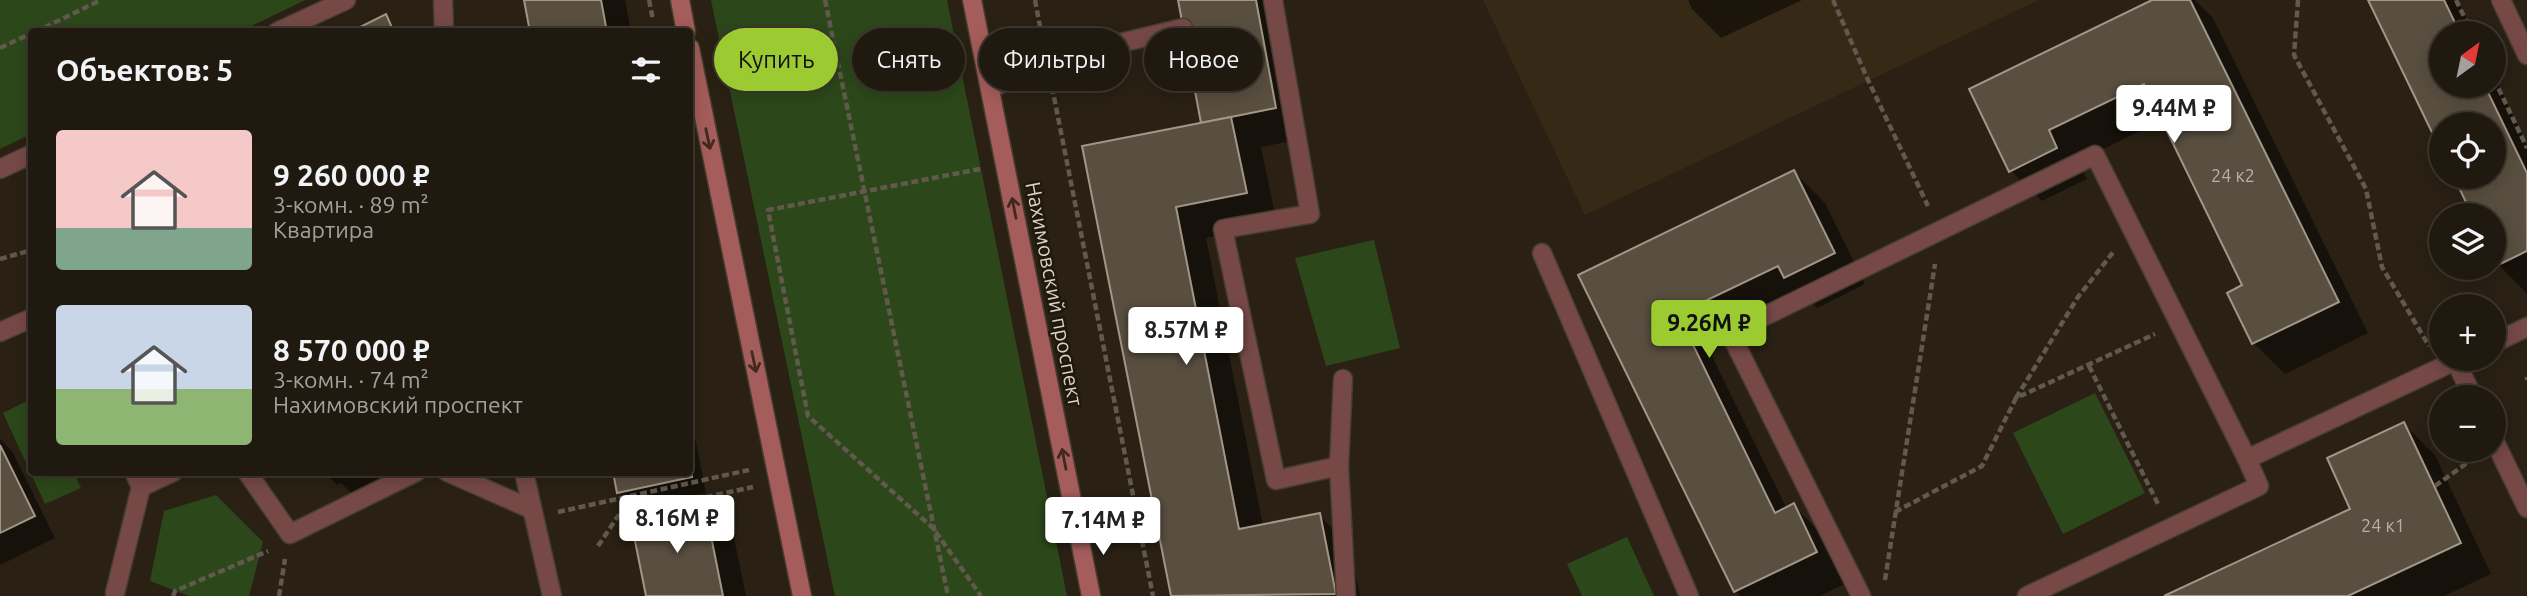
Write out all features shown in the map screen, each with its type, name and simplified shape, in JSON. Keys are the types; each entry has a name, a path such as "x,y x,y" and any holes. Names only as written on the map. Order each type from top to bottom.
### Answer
{"main road":[{"path":"680,0 685,28"},
{"name":"Нахимовский проспект","path":"972,0 979,35"},
{"path":"693,63 802,596"},
{"name":"Нахимовский проспект","path":"990,91 1091,596"}],"lane":[{"path":"286,28 346,0"},
{"path":"443,0 444,28"},
{"path":"2501,0 2527,55"},
{"path":"1269,10 1311,214 1223,229 1276,480 1339,466"},
{"path":"1861,596 1730,333 2095,155 2259,486 2027,596"},
{"path":"0,169 28,156"},
{"path":"1542,253 1689,596"},
{"path":"0,332 28,320"},
{"path":"2506,337 2527,327"},
{"path":"2247,459 2433,371"},
{"path":"1342,379 1339,466 1346,596"},
{"path":"2499,462 2527,508"},
{"path":"115,595 138,480 156,476"},
{"path":"250,476 289,538 408,476"},
{"path":"455,476 532,513"},
{"path":"525,476 552,596"}],"path":[{"path":"42,28 101,0"},
{"path":"649,0 654,28"},
{"path":"825,0 948,596"},
{"path":"1035,0 1040,28"},
{"path":"1833,0 1877,100 1940,231 1884,584"},
{"path":"2298,0 2294,55 2366,189 2382,267 2429,331"},
{"path":"2456,0 2466,21"},
{"path":"0,48 28,34"},
{"path":"1052,91 1153,596"},
{"path":"2503,98 2527,148"},
{"path":"981,596 933,528 808,416 768,210 988,168"},
{"path":"1895,512 1982,466 2016,398 2078,298 2132,229"},
{"path":"0,259 28,251"},
{"path":"2016,398 2089,366 2177,322"},
{"path":"2089,366 2170,529"},
{"path":"2435,486 2466,462"},
{"path":"532,513 749,470"},
{"path":"598,546 618,516 753,487"},
{"path":"173,596 175,591 289,538"},
{"path":"279,596 289,538"}],"shaded area":[{"path":"1483,0 2039,0 1585,215"}],"green space":[{"path":"0,0 305,0 247,28 28,28 28,135 0,149"},
{"path":"711,0 947,0 953,28 852,28 852,91 965,89 1067,596 835,596 730,91 838,91 838,28 717,28"},
{"path":"1374,240 1400,348 1326,366 1295,258"},
{"path":"2095,393 2145,493 2063,534 2013,433"},
{"path":"28,400 28,467 3,413"},
{"path":"32,476 75,476 81,488 45,504"},
{"path":"216,495 263,542 249,596 189,596 150,581 164,511"},
{"path":"1627,537 1654,596 1582,596 1567,564"}],"building":[{"path":"524,0 601,0 606,28 529,28"},
{"path":"1178,0 1256,0 1261,28 1183,28"},
{"path":"2152,0 2190,0 2339,302 2252,344 2227,293 2242,285 2144,84 2049,130 2057,148 2009,172 1969,89"},
{"path":"2368,0 2444,0 2454,21 2429,21 2429,98 2491,98 2498,112 2429,112 2429,126"},
{"path":"386,14 392,28 358,28"},
{"path":"1263,38 1276,108 1201,123 1195,91 1263,91"},
{"path":"1231,117 1247,193 1176,207 1239,529 1320,513 1336,594 1171,596 1082,146"},
{"path":"2506,130 2527,173 2527,251 2506,261 2506,203 2466,203 2460,189 2506,189"},
{"path":"1794,170 1835,253 1784,278 1778,266 1678,314 1775,513 1794,503 1817,552 1734,592 1578,275"},
{"path":"2404,422 2461,543 2348,596 2164,596 2350,509 2327,458"},
{"path":"0,445 35,516 0,533"},
{"path":"614,476 692,477 617,493"},
{"path":"705,506 723,596 646,596 631,521"}]}
